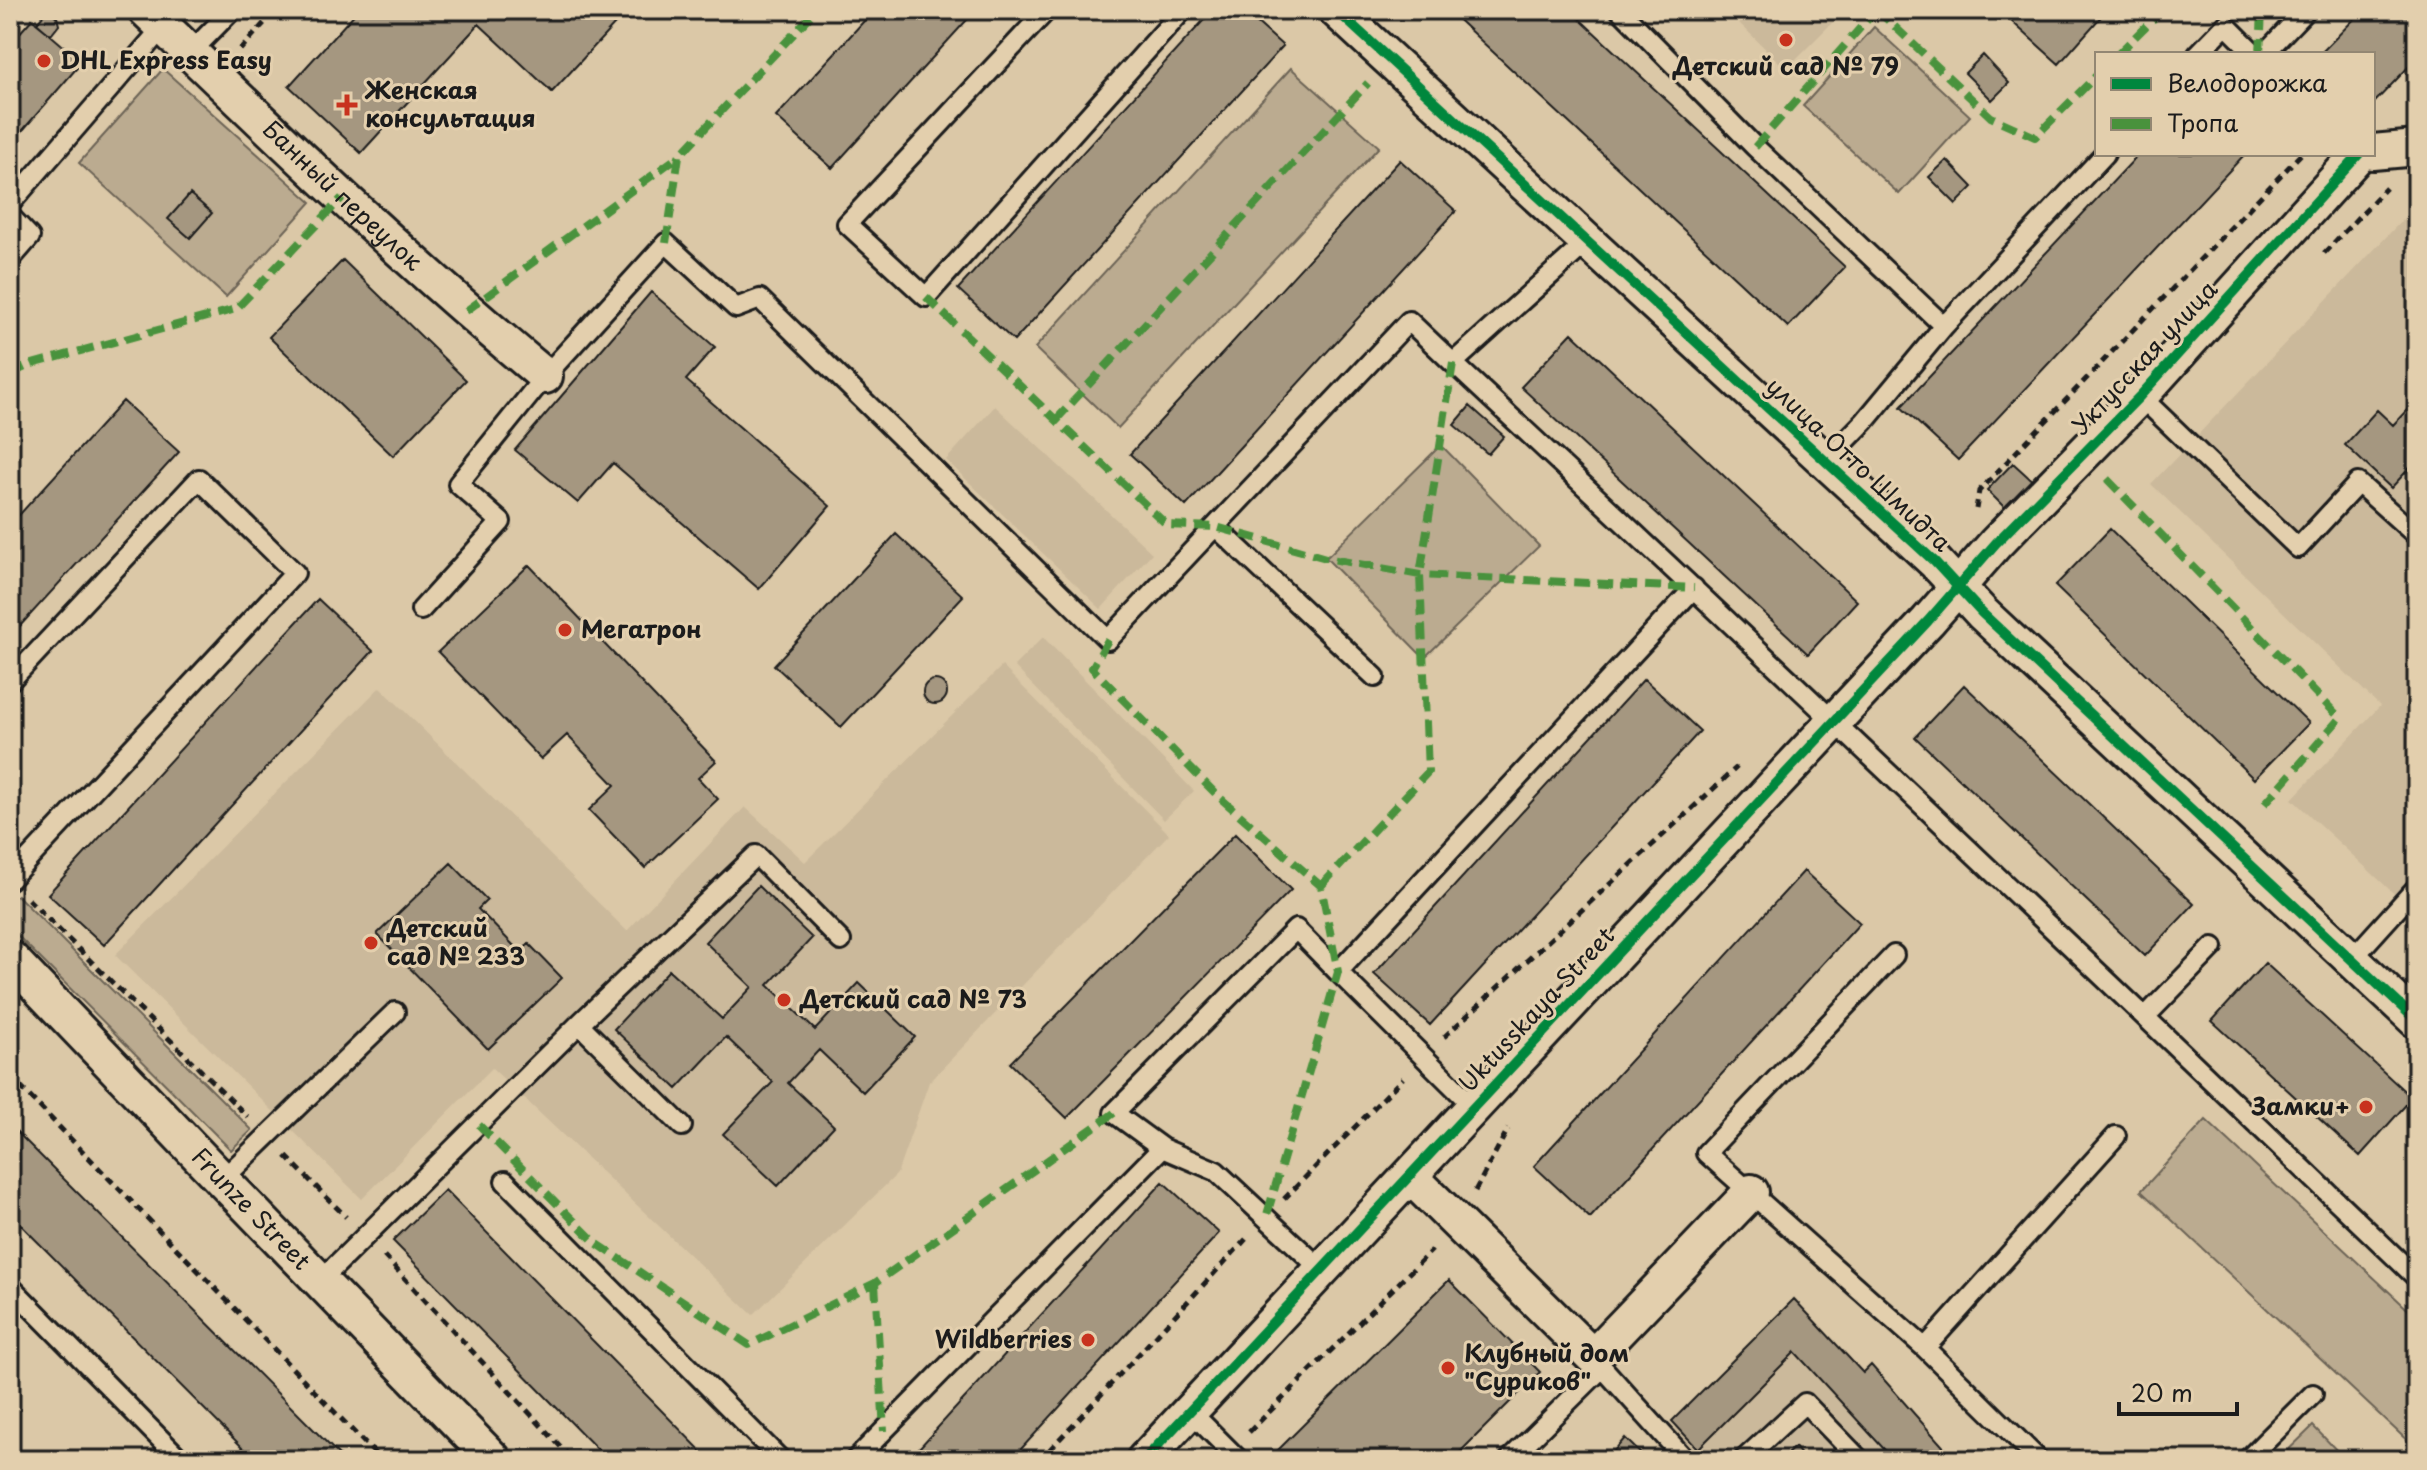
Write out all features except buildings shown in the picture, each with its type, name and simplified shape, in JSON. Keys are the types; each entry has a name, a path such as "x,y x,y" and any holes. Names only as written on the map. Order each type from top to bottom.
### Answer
{"street":[{"name":"улица Отто Шмидта","path":"1336,10 1935,562 1982,613 2417,1021"},
{"name":"Банный переулок","path":"155,18 455,301 545,376"},
{"path":"2375,152 2417,148"},
{"name":"Уктусская улица","path":"1959,588 1996,543 2140,396 2357,156"},
{"name":"Uktusskaya Street","path":"1144,1460 1959,588"},
{"name":"Frunze Street","path":"10,958 494,1460"},
{"path":"1410,1176 1597,1362 1751,1192"}],"lane":[{"path":"190,53 232,10"},
{"path":"1047,10 847,224 926,297 1183,10"},
{"path":"1620,10 1755,147 1944,326"},
{"path":"2266,52 2306,10"},
{"path":"10,204 155,18"},
{"path":"2200,52 2226,25 2253,52"},
{"path":"1825,462 1865,421 1944,326 2103,156"},
{"path":"10,216 30,237 10,260"},
{"path":"1453,363 1588,241"},
{"path":"421,610 501,522 458,484 545,376 666,243 736,308 760,299 1108,640 1409,321 1694,588 2417,1278"},
{"path":"2140,396 2298,548 2358,483 2417,536"},
{"path":"10,681 199,479 295,573 16,886"},
{"path":"1216,527 1375,677"},
{"path":"1338,972 1694,588"},
{"path":"321,1280 579,1024 756,855 841,941"},
{"path":"2352,959 2417,887"},
{"path":"1322,1270 1216,1171 1162,1148 1114,1113 1296,929 1474,1107"},
{"path":"2145,1017 2213,947"},
{"path":"1894,955 1706,1153 1925,1348 2039,1460"},
{"path":"222,1180 395,1012"},
{"path":"579,1024 682,1126"},
{"path":"1925,1348 2116,1136"},
{"path":"855,1460 1162,1148"},
{"path":"505,1181 781,1460"},
{"path":"10,1286 181,1460"},
{"path":"1509,1460 1597,1362 1686,1460"},
{"path":"2247,1460 2313,1394"},
{"path":"1743,1460 1805,1403 1860,1460"},
{"path":"1190,1411 1234,1456"}],"path":[{"path":"215,77 276,10"},
{"path":"1974,522 1979,491 2299,156"},
{"path":"1040,1460 1266,1218 1425,1056 1740,764"},
{"path":"16,886 365,1235 573,1460"},
{"path":"10,1076 381,1460"},
{"path":"1234,1456 1459,1223"}],"shaded area":[{"name":"Детский сад № 79","path":"1726,10 1845,10 1786,69"},
{"path":"1874,27 1970,116 1899,194 1803,106"},
{"path":"1291,68 1379,147 1118,428 1035,348"},
{"path":"163,69 311,202 226,297 79,163"},
{"path":"2409,213 2417,220 2417,915 2292,799 2380,706 2151,484"},
{"path":"995,406 1152,553 1101,609 946,460"},
{"path":"1441,445 1539,546 1424,658 1326,558"},
{"path":"1043,637 1194,791 1164,820 1014,666"},
{"path":"1002,666 1169,834 929,1082 897,1174 753,1315 492,1068 362,1199 115,955 380,687 627,931 745,807 805,862"},
{"path":"17,895 252,1130 231,1150 10,928 10,903"},
{"path":"2206,1120 2417,1318 2417,1440 2412,1445 2141,1191"},
{"path":"1790,1320 1922,1460 1642,1460"},
{"path":"2313,1426 2346,1460 2278,1460"}],"marked path":[{"path":"666,243 679,156 816,10"},
{"path":"1755,147 1876,10"},
{"path":"1877,10 1991,117 2035,137 2095,77"},
{"path":"2120,52 2162,10"},
{"path":"2260,52 2262,10"},
{"path":"1055,421 1368,83"},
{"path":"466,311 679,156"},
{"path":"10,374 32,364 236,309 342,198"},
{"path":"926,297 1167,525 1216,527 1326,558 1420,575 1694,588"},
{"path":"1321,886 1428,772 1420,575 1453,363"},
{"path":"2107,479 2340,718 2263,806"},
{"path":"1108,640 1092,668 1218,796 1321,886 1338,972 1266,1218"},
{"path":"479,1125 596,1243 749,1345 875,1283 1114,1113"},
{"path":"875,1283 884,1431"}],"cycle path":[{"path":"1336,10 1935,562 1982,613 2417,1021"},
{"path":"1144,1460 1928,621 1996,543 2140,396 2357,156"}],"place":[{"name":"Детский сад № 79","path":"1786,40"},
{"name":"DHL Express Easy","path":"44,61"},
{"name":"Женская консультация","path":"347,105"},
{"name":"Мегатрон","path":"565,630"},
{"name":"Детский сад № 233","path":"371,943"},
{"name":"Детский сад № 73","path":"784,1000"},
{"name":"Замки+","path":"2366,1107"},
{"name":"Wildberries","path":"1088,1340"},
{"name":"Клубный дом \"Суриков\"","path":"1448,1368"}]}
